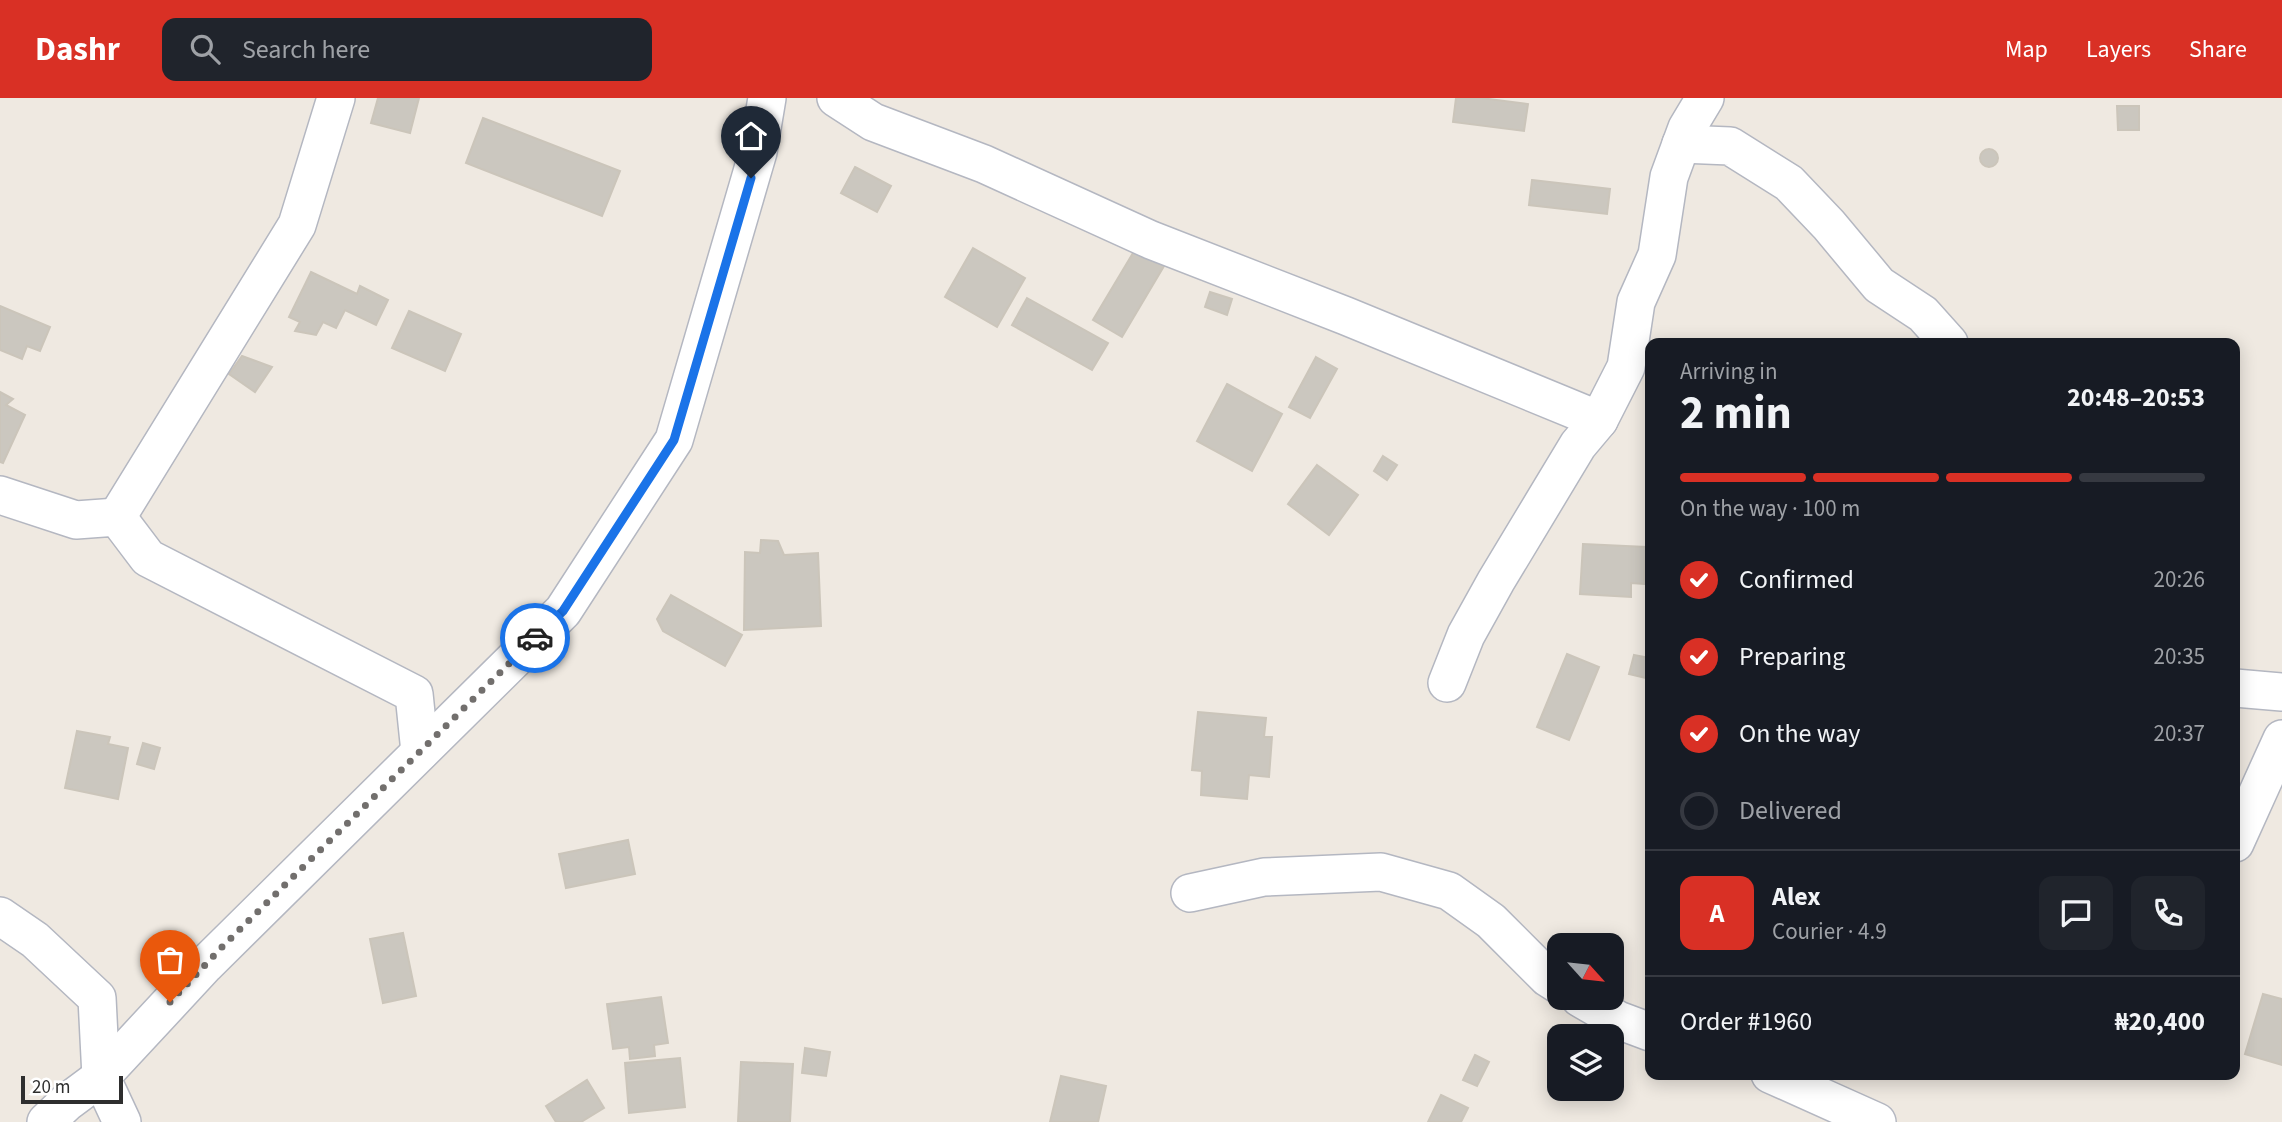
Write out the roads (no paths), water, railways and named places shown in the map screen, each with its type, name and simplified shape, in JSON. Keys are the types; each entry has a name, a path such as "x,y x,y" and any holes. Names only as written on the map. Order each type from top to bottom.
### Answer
{"street":[{"path":"117,517 297,225 336,98"},
{"path":"46,1122 66,1102 101,1077 205,965 563,611 674,440 758,152 767,98"},
{"path":"836,98 873,122 984,164 1152,240 1599,420"},
{"path":"1447,683 1466,635 1496,581 1578,445 1599,420 1626,367 1636,302 1657,255 1669,177 1687,128 1705,98"},
{"path":"1681,144 1730,146 1789,183 1829,225 1879,285 1923,314 1945,338"},
{"path":"0,495 76,520 117,517"},
{"path":"117,517 148,558 414,694 420,752"},
{"path":"2240,688 2282,692"},
{"path":"2240,832 2282,739"},
{"path":"1190,893 1264,877 1381,872 1449,891 1491,921 1547,977"},
{"path":"0,916 35,940 97,998 101,1077 122,1122"},
{"path":"1601,1010 1645,1030"},
{"path":"1783,1080 1871,1121"}]}
